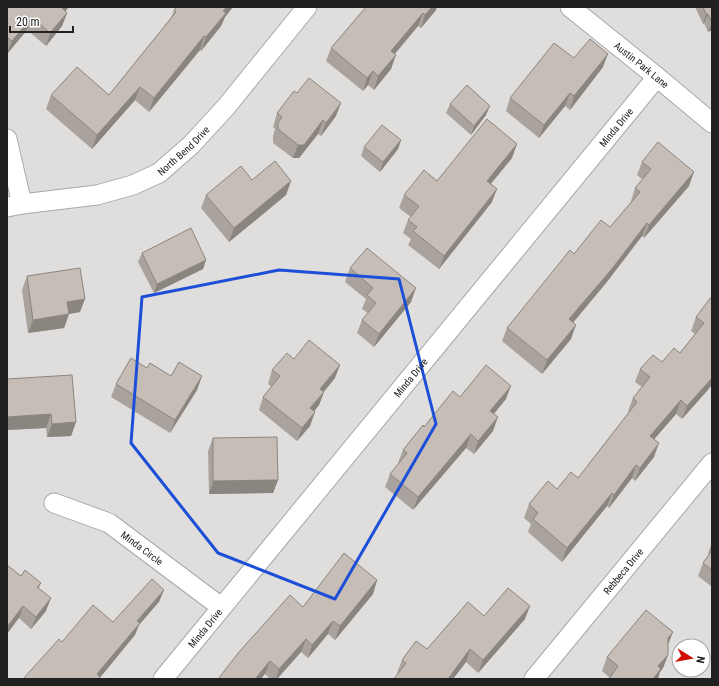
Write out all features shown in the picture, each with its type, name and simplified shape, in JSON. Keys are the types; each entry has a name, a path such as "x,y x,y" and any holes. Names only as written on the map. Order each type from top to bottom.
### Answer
{"street":[{"name":"North Bend Drive","path":"14,205 97,195 133,185 159,173 191,145 226,107 307,7"},
{"name":"Austin Park Lane","path":"570,7 712,122"},
{"name":"Minda Drive","path":"163,679 657,77"},
{"path":"7,139 14,205"},
{"name":"Rebbeca Drive","path":"534,679 712,464"},
{"name":"Minda Circle","path":"54,503 109,523 221,607"}],"highlighted area":[{"path":"279,270 399,279 436,424 335,599 218,553 131,443 142,297"}],"shaded area":[{"path":"7,7 712,7 712,679 7,679"}],"building":[{"path":"7,7 63,7 62,8 67,13 50,33 32,17 12,41 7,37"},
{"path":"177,7 227,7 223,11 226,13 206,37 204,36 154,98 140,87 97,135 51,95 77,67 109,95 176,12 174,10"},
{"path":"366,7 432,7 425,15 423,13 391,51 396,55 378,76 373,71 367,78 331,48"},
{"path":"703,7 712,7 712,23 708,14 706,14"},
{"path":"590,39 608,54 574,96 570,93 544,125 510,98 554,43 574,58"},
{"path":"309,78 341,103 326,123 323,120 304,145 298,145 278,129 278,123 282,117 277,113 294,91 297,93"},
{"path":"467,85 490,106 474,126 450,104"},
{"path":"487,119 517,144 487,181 497,189 444,256 413,231 417,227 408,220 419,206 404,195 424,170 437,181"},
{"path":"382,125 401,140 383,162 364,147"},
{"path":"658,142 694,172 649,225 647,223 611,270 569,319 576,325 547,360 507,328 570,250 574,254 601,220 610,227 640,192 635,188 651,169 642,162"},
{"path":"275,161 291,181 234,228 206,195 241,166 252,180"},
{"path":"191,228 206,260 157,284 142,253"},
{"path":"367,248 416,288 379,334 362,320 376,303 367,295 373,288 350,268"},
{"path":"80,268 85,299 67,302 69,314 33,320 27,276"},
{"path":"712,296 712,378 687,406 681,400 650,436 659,443 640,468 636,465 614,495 612,493 567,548 533,519 538,513 529,504 548,481 557,489 571,472 578,478 637,402 633,398 650,377 640,369 653,355 662,362 674,348 680,353 704,323 696,317"},
{"path":"309,340 340,365 320,389 324,392 310,408 315,412 302,428 263,397 280,376 272,370 287,353 294,359"},
{"path":"131,358 147,368 150,363 171,376 179,362 202,376 175,420 116,384"},
{"path":"486,365 511,386 490,411 498,417 478,441 471,434 418,497 390,474 407,453 403,450 423,425 424,427 453,391 460,397"},
{"path":"72,375 76,422 52,424 51,414 7,417 7,379"},
{"path":"277,437 278,480 213,481 213,438"},
{"path":"712,550 712,570 703,563"},
{"path":"344,553 377,580 340,626 333,621 312,645 306,639 279,669 270,661 255,679 218,679 239,652 290,595 303,607"},
{"path":"7,565 21,576 25,570 41,583 37,587 51,598 36,617 23,606 7,627"},
{"path":"152,579 164,590 137,621 140,623 97,674 100,677 98,679 23,679 59,639 62,642 93,605 113,622"},
{"path":"508,588 530,606 483,660 470,649 448,679 394,679 406,663 402,660 416,641 427,649 468,602 484,616"},
{"path":"646,610 673,632 668,638 668,655 658,666 661,669 653,679 609,679 618,666 607,657"}]}
